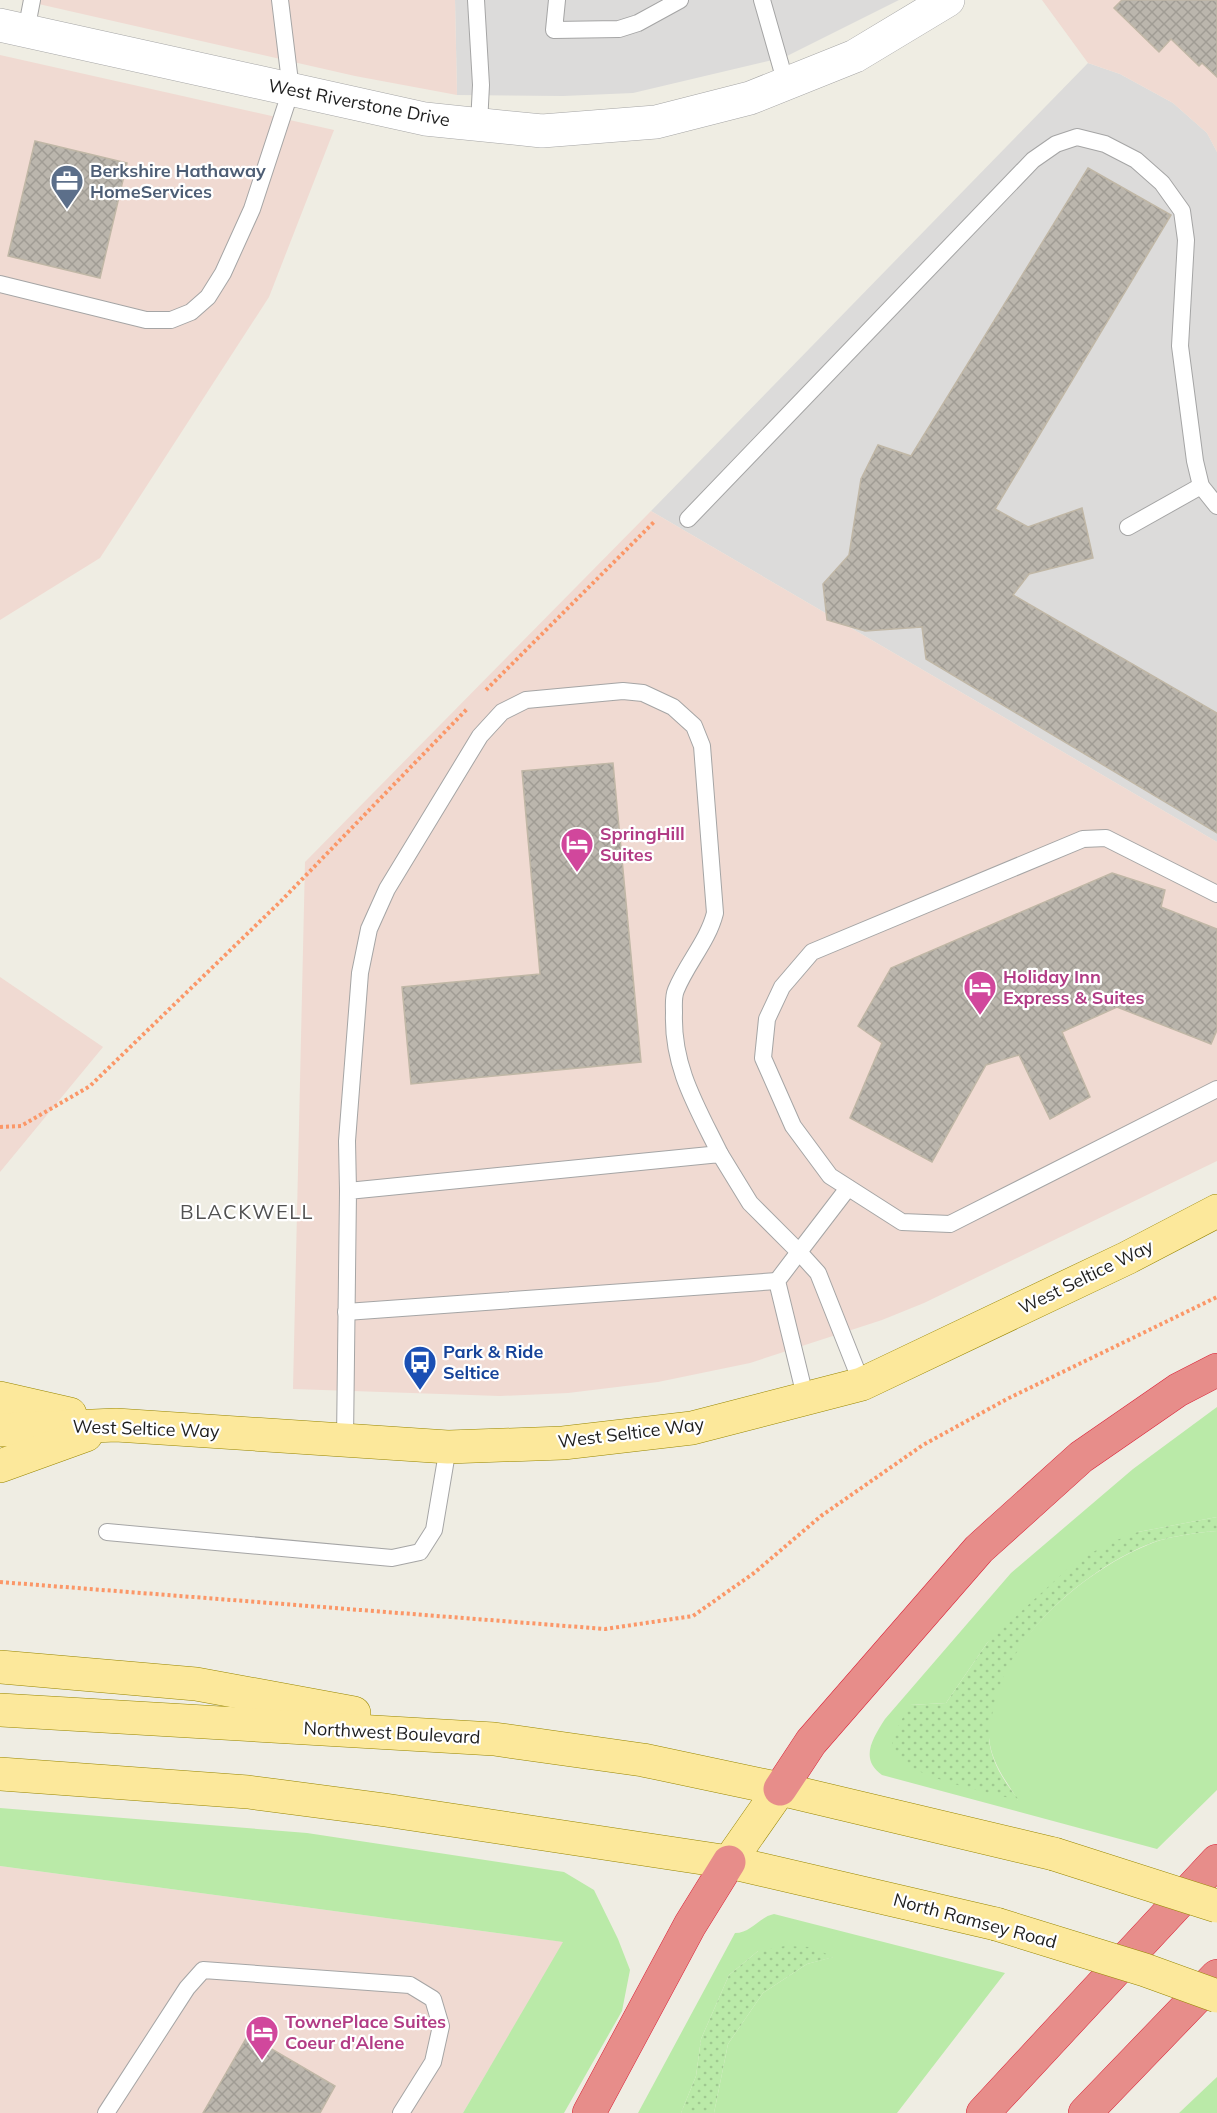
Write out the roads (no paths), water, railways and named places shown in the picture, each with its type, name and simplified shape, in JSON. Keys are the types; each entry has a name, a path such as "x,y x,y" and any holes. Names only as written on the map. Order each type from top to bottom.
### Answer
{"highway":[{"path":"780,1789 812,1742 979,1549 1082,1457 1178,1390 1217,1370"},
{"path":"983,2113 1217,1861"},
{"path":"590,2113 690,1925 729,1862"},
{"path":"1085,2113 1217,1976"}],"main road":[{"name":"West Seltice Way","path":"0,1430 116,1425 448,1447 563,1443 692,1428 862,1384 1127,1258 1217,1211"},
{"path":"0,1398 116,1425"},
{"path":"0,1466 116,1425"},
{"path":"0,1666 196,1684 494,1739"},
{"name":"Northwest Boulevard","path":"0,1710 494,1739 643,1760 780,1789"},
{"path":"0,1774 248,1792 729,1862 780,1789 1054,1854 1217,1906"},
{"name":"North Ramsey Road","path":"729,1862 996,1924 1145,1970 1217,1996"}],"street":[{"name":"West Riverstone Drive","path":"19,18 291,90 425,119 542,131 656,122 750,98 855,56 948,0"}],"lane":[{"path":"0,284 146,320 171,320 191,312 208,297 238,242 272,152 291,90 280,0"},
{"path":"476,0 481,85 479,124"},
{"path":"557,0 554,30 619,29 638,23 680,0"},
{"path":"762,0 786,84"},
{"path":"688,519 1033,160 1056,144 1077,136 1105,144 1136,160 1162,183 1182,211 1186,240 1180,346 1195,460 1201,486 1217,506"},
{"path":"1128,527 1201,486"},
{"path":"345,1440 347,1141 359,984 369,929 387,889 480,736 502,712 526,700 623,691 643,693 673,707 694,726 702,746 716,913 711,931 692,957 675,993 674,1030 681,1075 720,1155 750,1203 818,1273 862,1384"},
{"path":"1217,894 1106,838 1083,839 812,952 782,987 767,1019 763,1058 793,1126 830,1176 902,1222 950,1224 1217,1089"},
{"path":"348,1191 720,1155"},
{"path":"346,1312 777,1281 848,1188"},
{"path":"777,1281 806,1400"},
{"path":"106,1532 392,1558 420,1552 434,1530 448,1447"},
{"path":"106,2113 187,1988 203,1970 410,1985 433,1999 441,2026 433,2062 401,2113"}],"place":[{"name":"Berkshire Hathaway HomeServices","path":"67,210"},
{"name":"SpringHill Suites","path":"577,873"},
{"name":"Holiday Inn Express & Suites","path":"980,1016"},
{"name":"Park & Ride Seltice","path":"420,1391"},
{"name":"TownePlace Suites Coeur d'Alene","path":"262,2061"}],"district":[{"name":"BLACKWELL","path":"247,1212"}]}
